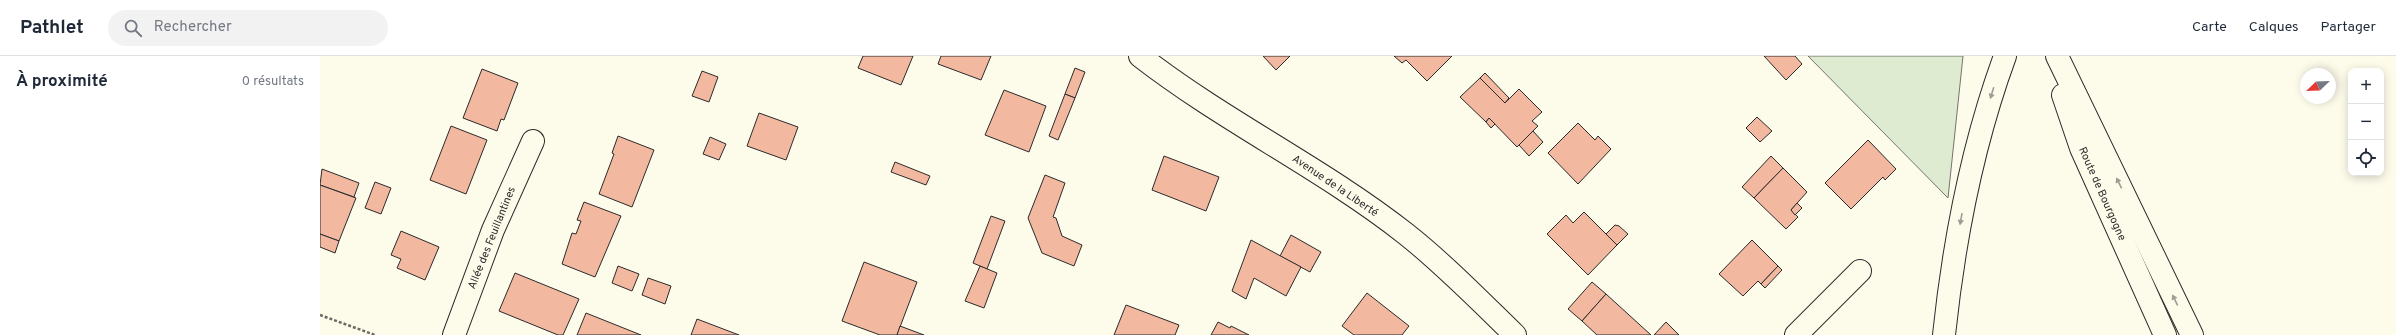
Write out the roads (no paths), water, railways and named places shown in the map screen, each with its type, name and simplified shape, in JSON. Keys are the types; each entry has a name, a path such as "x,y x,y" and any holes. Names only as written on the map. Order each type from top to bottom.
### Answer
{"street":[{"name":"Avenue de la Liberté","path":"1140,56 1406,234 1451,273 1515,335"},
{"path":"1944,335 1948,293 1966,188 1993,90 2006,56"},
{"name":"Route de Bourgogne","path":"2050,56 2081,148 2164,333"},
{"path":"2057,56 2192,335"},
{"name":"Allée des Feuillantines","path":"454,335 493,230 533,141"},
{"path":"1796,335 1860,271"}]}
